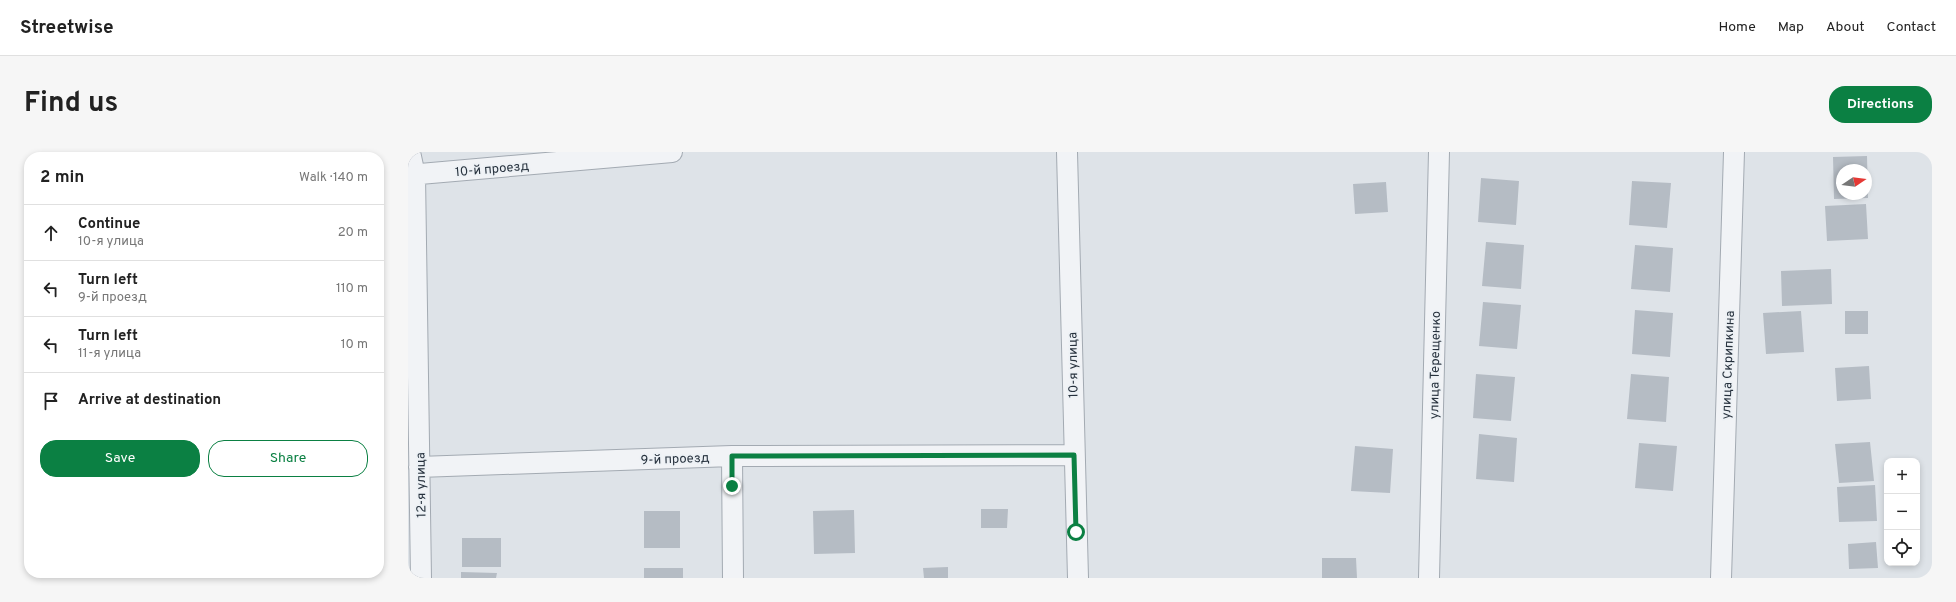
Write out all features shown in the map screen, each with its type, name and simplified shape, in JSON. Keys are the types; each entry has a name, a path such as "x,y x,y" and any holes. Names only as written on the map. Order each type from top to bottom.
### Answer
{"street":[{"name":"12-я улица","path":"410,152 412,175 420,467 421,578"},
{"name":"10-й проезд","path":"412,175 672,152"},
{"name":"10-я улица","path":"1067,152 1078,578"},
{"name":"улица Терещенко","path":"1429,578 1439,152"},
{"name":"улица Скрипкина","path":"1721,578 1734,152"},
{"name":"9-й проезд","path":"420,467 732,456 1074,455"},
{"path":"732,456 733,578"}],"building":[{"path":"1867,156 1867,164 1836,164 1836,199 1834,199 1833,157"},
{"path":"1481,178 1519,181 1516,225 1478,222"},
{"path":"1632,181 1671,183 1667,228 1629,225"},
{"path":"1386,182 1388,212 1355,214 1353,184"},
{"path":"1866,204 1868,239 1827,241 1825,206"},
{"path":"1486,242 1524,245 1521,289 1482,286"},
{"path":"1635,245 1673,248 1670,292 1631,289"},
{"path":"1831,269 1832,304 1782,306 1781,271"},
{"path":"1483,302 1521,305 1517,349 1479,346"},
{"path":"1635,310 1673,313 1670,357 1632,354"},
{"path":"1801,311 1804,352 1766,354 1763,313"},
{"path":"1845,311 1868,311 1868,334 1845,334"},
{"path":"1869,366 1871,399 1837,401 1835,368"},
{"path":"1476,374 1515,377 1511,421 1473,418"},
{"path":"1631,374 1669,377 1666,422 1627,419"},
{"path":"1479,434 1517,438 1514,482 1476,479"},
{"path":"1870,442 1874,481 1839,483 1835,444"},
{"path":"1639,443 1677,446 1673,491 1635,488"},
{"path":"1355,446 1393,449 1390,493 1351,491"},
{"path":"1875,485 1877,521 1839,522 1837,487"},
{"path":"981,509 1008,509 1007,528 981,528"},
{"path":"854,510 855,553 814,554 813,511"},
{"path":"644,511 680,511 680,548 644,548"},
{"path":"462,538 501,538 501,567 462,567"},
{"path":"1876,542 1878,568 1849,569 1848,544"},
{"path":"1322,558 1356,558 1357,578 1322,578"},
{"path":"948,567 948,578 924,578 923,568"},
{"path":"644,568 683,568 683,578 644,578"},
{"path":"461,572 497,573 496,578 461,578"}],"route":[{"path":"732,486 732,456 1074,455 1076,532"}]}
